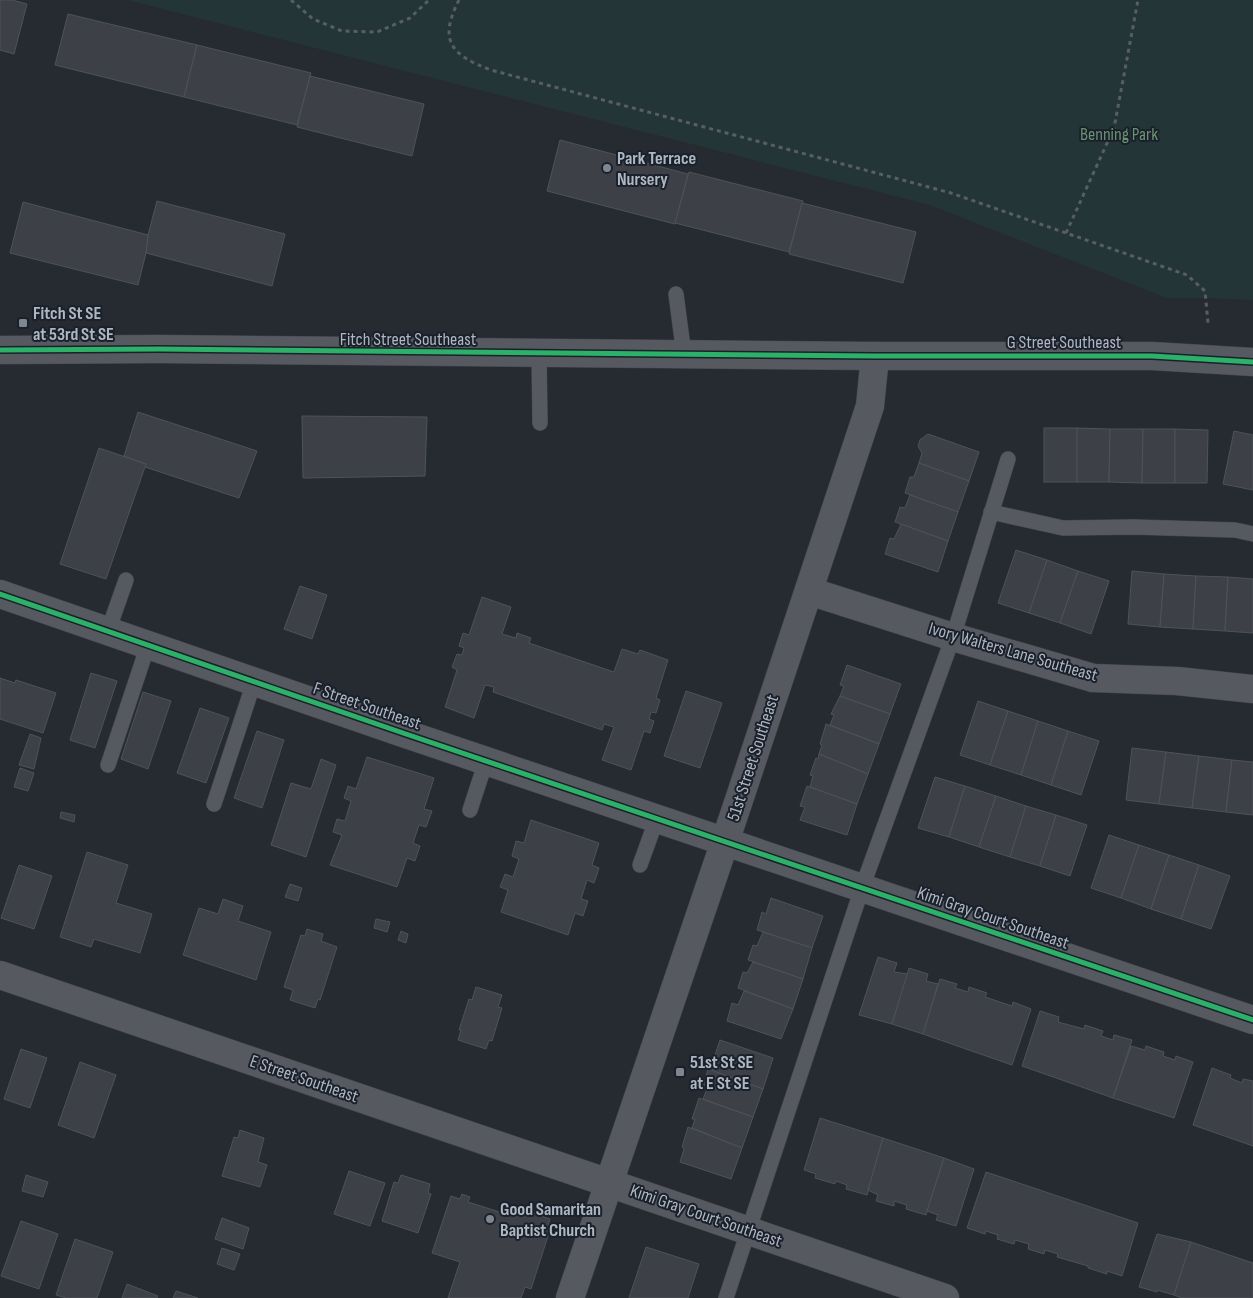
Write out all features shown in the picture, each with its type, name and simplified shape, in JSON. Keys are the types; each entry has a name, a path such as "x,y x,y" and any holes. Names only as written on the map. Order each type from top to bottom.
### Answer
{"street":[{"name":"Fitch Street Southeast","path":"0,350 875,356"},
{"name":"G Street Southeast","path":"875,356 1152,356 1253,362"},
{"name":"51st Street Southeast","path":"570,1298 870,406 875,356"},
{"name":"Ivory Walters Lane Southeast","path":"808,591 953,637 1093,678 1177,681 1253,689"},
{"name":"F Street Southeast","path":"0,594 725,841"},
{"name":"Kimi Gray Court Southeast","path":"725,841 1253,1020"},
{"name":"E Street Southeast","path":"0,975 608,1183"},
{"name":"Kimi Gray Court Southeast","path":"608,1183 944,1298"}],"lane":[{"path":"676,294 684,355"},
{"path":"539,354 540,422"},
{"path":"726,1298 862,888 953,637 1008,459"},
{"path":"991,512 1063,528 1134,527 1235,530 1253,534"},
{"path":"108,631 126,580"},
{"path":"108,765 148,645"},
{"path":"214,804 254,682"},
{"path":"470,810 486,761"},
{"path":"640,865 657,818"}],"path":[{"path":"291,0 313,19 342,31 377,32 410,18 429,0"},
{"path":"459,0 452,14 448,30 450,42 461,57 469,62 490,70 951,193 1187,275 1205,291 1208,323"},
{"path":"1066,233 1114,128 1138,0"}],"green space":[{"name":"Benning Park","path":"128,0 1253,0 1253,300 1167,298 930,205"}],"building":[{"path":"0,0 12,0 27,4 14,54 0,50"},
{"path":"68,14 197,45 184,97 55,65"},
{"path":"197,45 311,73 297,125 184,97"},
{"path":"310,76 424,104 412,156 297,127"},
{"path":"560,140 688,174 675,224 547,191"},
{"path":"689,172 803,201 789,252 675,223"},
{"path":"157,201 285,234 272,286 146,253 148,235"},
{"path":"23,202 148,235 146,253 138,285 10,253"},
{"path":"802,203 916,232 903,283 789,254"},
{"path":"138,412 257,451 239,498 145,467 146,464 124,456"},
{"path":"302,416 427,417 425,476 303,478"},
{"path":"1044,428 1077,428 1077,482 1044,482"},
{"path":"1077,428 1110,429 1109,482 1077,482"},
{"path":"1110,429 1143,429 1142,483 1109,482"},
{"path":"1143,429 1175,429 1175,483 1142,483"},
{"path":"1175,429 1208,430 1207,483 1175,483"},
{"path":"1234,431 1253,435 1253,490 1223,484"},
{"path":"928,434 979,452 969,481 919,463 922,453 918,446 920,440"},
{"path":"99,448 146,464 106,579 60,564"},
{"path":"919,463 969,481 958,512 905,493 910,477 914,477"},
{"path":"910,495 958,512 948,541 895,522 900,507 905,508"},
{"path":"901,524 948,541 938,572 885,554 890,538 894,539"},
{"path":"1016,550 1047,560 1029,613 998,603"},
{"path":"1047,560 1078,571 1060,623 1029,613"},
{"path":"1078,571 1109,581 1091,634 1060,623"},
{"path":"1132,571 1164,574 1160,627 1128,624"},
{"path":"1164,574 1196,576 1193,629 1160,627"},
{"path":"1196,576 1228,577 1225,631 1193,629"},
{"path":"1228,577 1253,579 1253,633 1225,631"},
{"path":"300,586 327,595 312,639 284,629"},
{"path":"482,597 511,607 502,634 516,638 517,633 531,638 529,643 614,672 622,649 638,654 640,650 668,660 656,698 660,700 656,713 651,712 649,719 654,721 650,733 644,731 631,770 602,760 614,727 604,724 602,730 493,692 494,687 485,685 474,718 445,707 457,670 452,667 457,654 462,655 464,648 459,646 463,633 469,635"},
{"path":"847,665 901,684 890,714 840,696 844,686 840,685"},
{"path":"91,673 117,681 95,748 70,740"},
{"path":"0,678 15,683 16,680 56,693 43,733 0,719"},
{"path":"686,691 722,703 700,768 664,756"},
{"path":"143,692 171,701 148,769 121,759"},
{"path":"840,696 890,714 879,744 830,725 834,715 831,714"},
{"path":"978,701 1008,711 990,765 960,755"},
{"path":"200,708 229,718 206,783 177,773"},
{"path":"1008,711 1038,721 1021,775 990,765"},
{"path":"1038,721 1068,731 1051,785 1021,775"},
{"path":"826,724 879,744 868,774 819,754"},
{"path":"257,731 284,740 262,808 234,798"},
{"path":"1068,731 1099,741 1081,795 1051,785"},
{"path":"30,734 41,738 34,769 19,765"},
{"path":"1132,748 1166,752 1159,804 1126,800"},
{"path":"1166,752 1199,756 1192,808 1159,804"},
{"path":"819,754 868,774 857,804 810,787 813,776 810,775"},
{"path":"1199,756 1232,760 1226,812 1192,808"},
{"path":"367,757 434,778 424,809 432,811 426,827 419,825 413,843 420,846 415,861 407,858 397,887 330,865 342,835 333,832 337,819 345,821 351,801 344,798 348,786 356,789"},
{"path":"321,759 336,765 306,857 271,845 291,783 311,789"},
{"path":"1232,760 1253,762 1253,815 1226,812"},
{"path":"20,768 34,773 28,791 14,787"},
{"path":"935,777 965,786 949,837 918,828"},
{"path":"807,786 857,804 847,835 800,820 805,807 800,806"},
{"path":"965,786 996,796 979,847 949,837"},
{"path":"996,796 1026,806 1010,857 979,847"},
{"path":"1026,806 1056,815 1040,866 1010,857"},
{"path":"61,812 75,815 74,822 60,818"},
{"path":"1056,815 1087,825 1070,876 1040,866"},
{"path":"531,820 599,843 592,865 599,868 594,883 587,880 581,899 588,901 583,916 575,913 568,935 501,912 508,890 500,887 505,874 513,877 519,859 512,856 516,841 524,843"},
{"path":"1109,835 1139,845 1121,898 1091,888"},
{"path":"1139,845 1169,855 1151,909 1121,898"},
{"path":"87,852 128,865 116,903 152,914 140,953 94,939 91,947 60,937"},
{"path":"1169,855 1199,865 1181,919 1151,909"},
{"path":"19,865 52,876 34,929 1,918"},
{"path":"1199,865 1230,876 1211,929 1181,919"},
{"path":"290,884 302,888 298,901 285,897"},
{"path":"771,898 823,916 812,948 757,930 762,912 766,914"},
{"path":"223,899 243,906 238,921 271,932 256,980 183,955 199,908 218,914"},
{"path":"376,919 390,922 387,932 374,928"},
{"path":"307,929 323,934 321,941 337,947 320,1000 318,999 315,1008 290,1000 293,990 284,987 301,935 305,936"},
{"path":"401,931 408,934 406,943 398,940"},
{"path":"763,932 812,948 803,979 748,960 753,945 757,946"},
{"path":"878,957 897,963 894,972 908,974 892,1024 859,1015"},
{"path":"753,962 803,979 793,1009 738,988 743,972 747,973"},
{"path":"909,968 928,974 926,981 938,984 923,1034 892,1024"},
{"path":"940,979 957,984 955,988 968,992 969,987 987,993 985,997 1012,1006 1013,1002 1031,1009 1012,1065 923,1034"},
{"path":"476,987 502,995 498,1007 502,1008 492,1041 489,1040 486,1049 458,1040 461,1030 459,1030 469,999 472,1000"},
{"path":"744,991 793,1009 781,1039 727,1021 732,1003 738,1005"},
{"path":"1040,1011 1059,1017 1058,1022 1084,1029 1085,1025 1103,1031 1101,1036 1113,1040 1114,1035 1132,1040 1113,1098 1022,1066"},
{"path":"720,1040 773,1058 763,1089 712,1071"},
{"path":"1131,1046 1145,1050 1146,1046 1164,1052 1163,1056 1175,1060 1176,1056 1193,1062 1174,1118 1113,1098"},
{"path":"21,1049 47,1058 30,1108 4,1099"},
{"path":"80,1062 116,1075 94,1138 58,1125"},
{"path":"1212,1068 1231,1075 1230,1078 1242,1083 1243,1079 1253,1081 1253,1146 1193,1125"},
{"path":"708,1069 763,1089 753,1117 703,1099 707,1089 703,1088"},
{"path":"699,1098 753,1117 742,1148 692,1128 695,1119 692,1119"},
{"path":"820,1118 883,1138 867,1195 846,1189 847,1185 836,1181 835,1184 815,1178 816,1174 804,1170"},
{"path":"688,1127 742,1148 731,1179 680,1162"},
{"path":"240,1130 264,1138 258,1162 267,1165 260,1187 222,1176 234,1137 238,1138"},
{"path":"883,1138 944,1158 926,1215 906,1209 907,1205 894,1201 894,1206 876,1201 878,1195 868,1190"},
{"path":"944,1158 974,1169 956,1226 936,1220 938,1215 927,1211"},
{"path":"349,1171 385,1183 370,1226 334,1214"},
{"path":"986,1172 1138,1223 1122,1276 1088,1268 1088,1266 1057,1257 1058,1254 1045,1250 1044,1254 1028,1249 1029,1244 1015,1240 1014,1244 997,1239 998,1235 986,1231 985,1234 967,1228"},
{"path":"26,1175 48,1182 43,1197 22,1191"},
{"path":"401,1175 430,1184 428,1193 431,1194 418,1233 382,1221 394,1182 398,1183"},
{"path":"462,1194 470,1197 468,1202 509,1215 512,1206 550,1219 547,1229 550,1230 531,1289 525,1287 521,1298 448,1298 460,1262 432,1253 451,1196 460,1199"},
{"path":"222,1218 249,1228 243,1249 215,1239"},
{"path":"21,1221 58,1234 39,1289 1,1276"},
{"path":"1157,1234 1191,1242 1174,1295 1139,1287"},
{"path":"75,1239 113,1252 97,1298 66,1298 56,1295"},
{"path":"1191,1242 1253,1263 1253,1298 1182,1298 1174,1295"},
{"path":"646,1247 699,1264 688,1298 629,1298"},
{"path":"222,1248 240,1254 234,1270 217,1264"},
{"path":"127,1284 158,1296 157,1298 122,1298"},
{"path":"176,1291 198,1298 173,1298"}],"cycle path":[{"path":"0,350 159,349 875,356 1152,356 1253,362"},
{"path":"0,594 403,733 1253,1020"}],"place":[{"name":"Park Terrace Nursery","path":"607,168"},
{"name":"Fitch St SE at 53rd St SE","path":"23,323"},
{"name":"51st St SE at E St SE","path":"680,1072"},
{"name":"Good Samaritan Baptist Church","path":"490,1219"}]}
